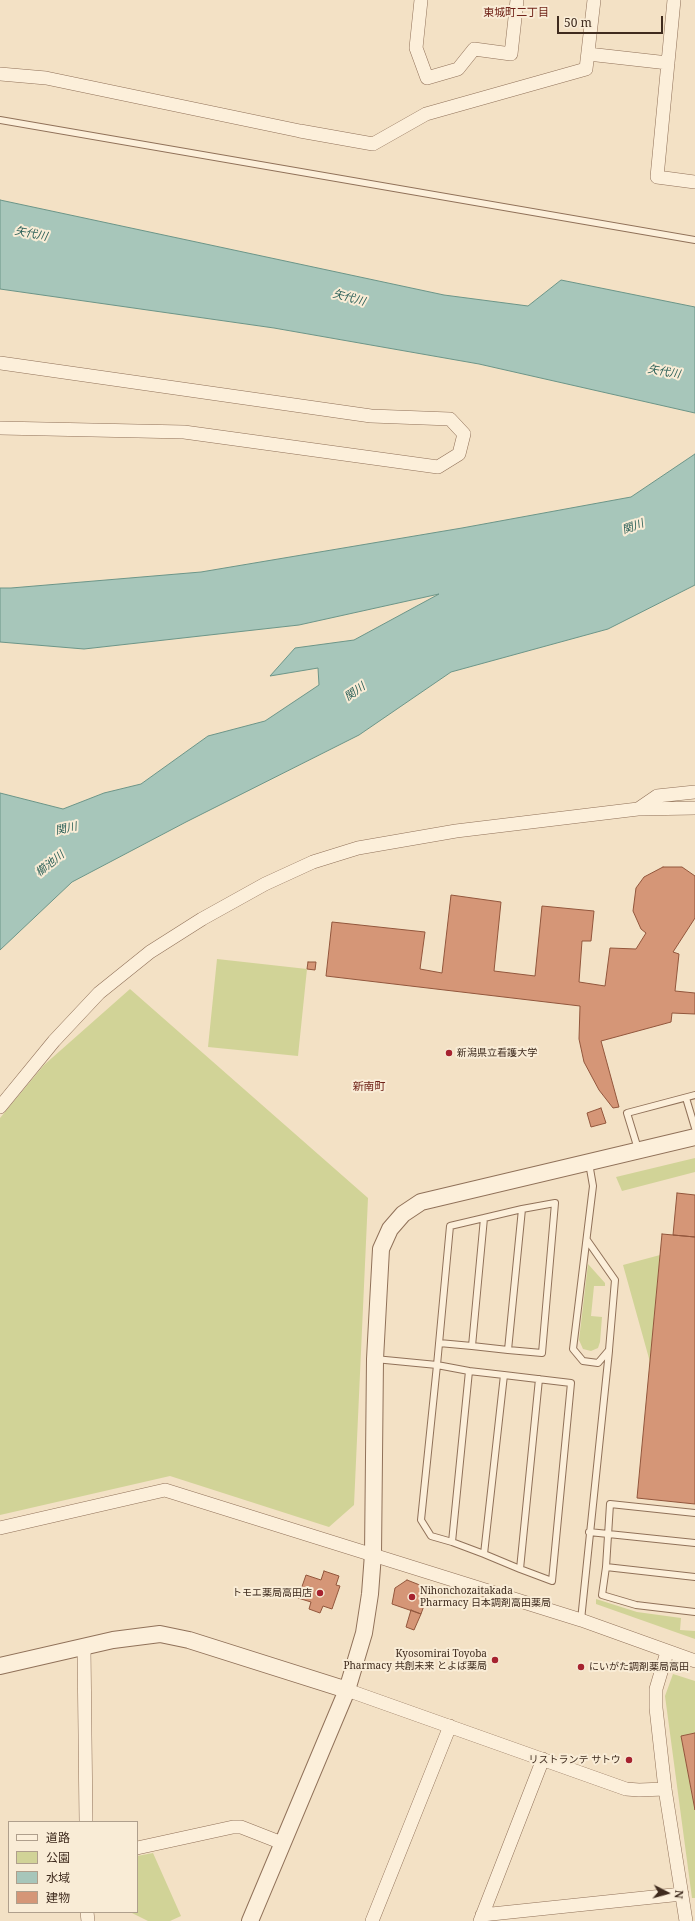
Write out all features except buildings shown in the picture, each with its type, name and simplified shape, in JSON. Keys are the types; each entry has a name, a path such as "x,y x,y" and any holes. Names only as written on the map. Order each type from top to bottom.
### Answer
{"street":[{"path":"421,0 416,48 427,78 458,69 474,49 511,54 517,0"},
{"path":"0,74 46,78 300,131 373,144 426,114 586,69 594,0"},
{"path":"674,0 656,177 695,182"},
{"path":"588,54 668,63"},
{"path":"0,363 371,416 450,419 464,434 458,454 438,467 184,432 0,428"},
{"path":"638,809 657,796 695,792"},
{"path":"0,1107 54,1041 99,993 150,952 202,919 265,884 313,862 358,848 456,831 638,809 695,808"},
{"path":"250,1921 347,1690 364,1633 370,1594 373,1554 375,1359 381,1249 390,1229 403,1214 421,1202 695,1137"},
{"path":"0,1528 165,1490 580,1620 695,1661"},
{"path":"0,1666 135,1636 160,1634 189,1640 347,1690 626,1789 665,1789"},
{"path":"84,1647 86,1821"},
{"path":"667,1652 656,1689 656,1708 665,1789 686,1921"},
{"path":"372,1921 450,1726"},
{"path":"543,1759 481,1918 682,1894"},
{"path":"138,1848 232,1827 241,1827 282,1843"}],"lane":[{"path":"0,120 695,240"},
{"path":"638,1151 627,1113 695,1095"},
{"path":"686,1098 695,1128"},
{"path":"588,1162 593,1186 573,1349 583,1361 598,1362 609,1350"},
{"path":"375,1359 437,1365 469,1371 571,1383 552,1581 452,1542 431,1536 421,1520 437,1365 439,1343 450,1226 555,1203 542,1353 439,1343"},
{"path":"508,1350 522,1210"},
{"path":"472,1346 484,1218"},
{"path":"580,1620 615,1280 586,1240"},
{"path":"452,1542 469,1371"},
{"path":"484,1554 504,1375"},
{"path":"520,1569 539,1379"},
{"path":"695,1512 610,1504 606,1567 602,1595 636,1605 695,1612"},
{"path":"589,1532 695,1543"},
{"path":"606,1567 695,1577"}],"green space":[{"path":"217,959 307,969 298,1056 208,1047"},
{"path":"130,989 368,1198 354,1505 329,1527 170,1476 0,1515 0,1118 44,1065"},
{"path":"695,1158 695,1172 622,1191 616,1177"},
{"path":"660,1255 650,1362 623,1265"},
{"path":"588,1264 605,1283 605,1286 594,1286 591,1316 602,1317 600,1342 598,1348 591,1351 583,1349 579,1340"},
{"path":"596,1599 637,1612 681,1618 680,1630 695,1631 695,1639 596,1604"},
{"path":"673,1674 695,1681 695,1733 681,1736 695,1810 695,1898 692,1898 665,1696"},
{"path":"153,1853 181,1916 170,1921 148,1921 132,1913 138,1913 138,1856"}],"water":[{"name":"矢代川","path":"0,200 444,295 528,306 561,280 695,307 695,413 479,364 274,328 0,289"},
{"path":"695,454 695,585 608,629 451,672 359,735 186,822 72,882 0,950 0,793 63,809 104,793 141,784 208,736 265,721 319,685 318,668 270,676 295,648 354,640 439,594 299,625 84,649 0,642 0,588 201,572 462,528 631,497"}],"place":[{"name":"新潟県立看護大学","path":"449,1053"},
{"name":"トモエ薬局高田店","path":"320,1593"},
{"name":"Nihonchozaitakada Pharmacy 日本調剤高田薬局","path":"412,1597"},
{"name":"Kyosomirai Toyoba Pharmacy 共創未来 とよば薬局","path":"495,1660"},
{"name":"にいがた調剤薬局高田","path":"581,1667"},
{"name":"リストランテ サトウ","path":"629,1760"}],"district":[{"name":"東城町二丁目","path":"516,13"},
{"name":"新南町","path":"369,1087"}],"water label":[{"name":"関川","path":"633,527"},
{"name":"関川","path":"355,692"},
{"name":"関川","path":"66,829"},
{"name":"櫛池川","path":"50,864"}]}
